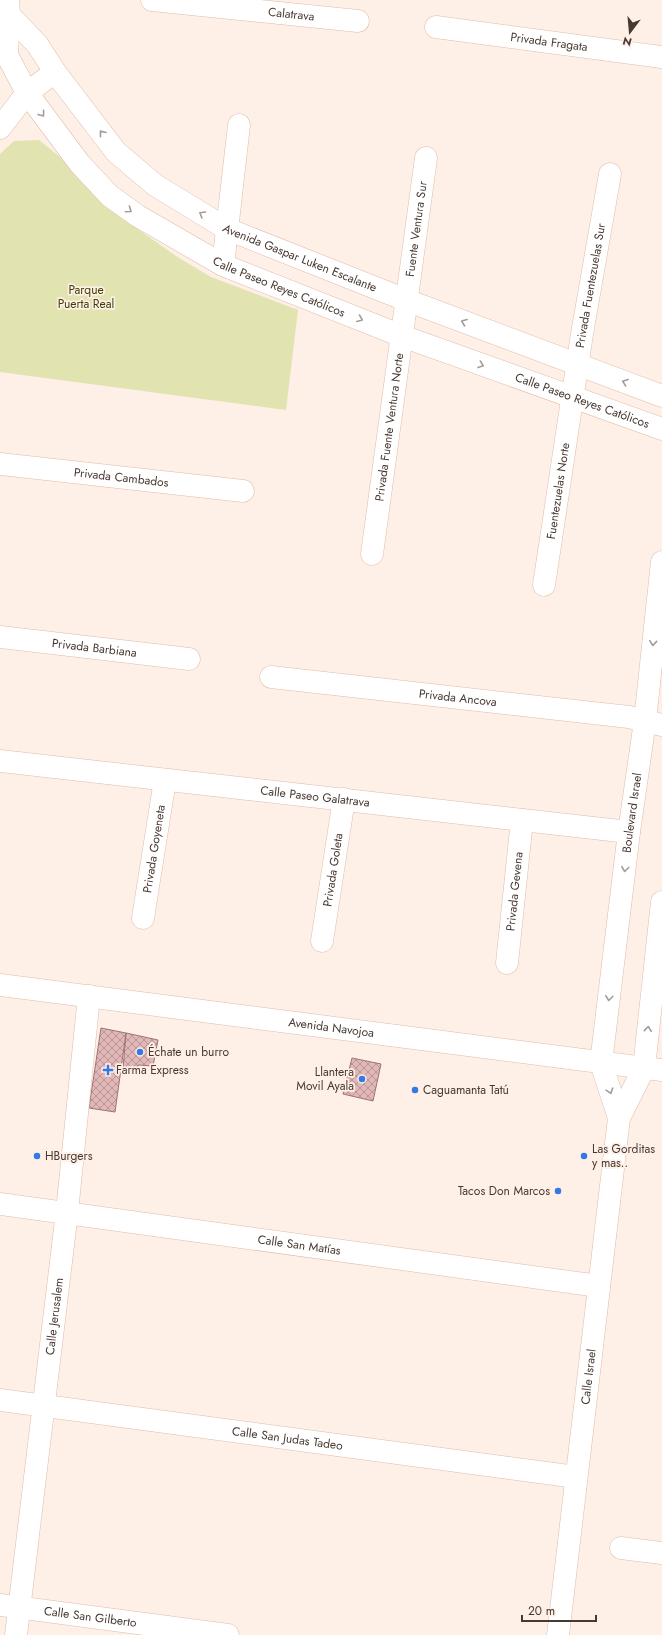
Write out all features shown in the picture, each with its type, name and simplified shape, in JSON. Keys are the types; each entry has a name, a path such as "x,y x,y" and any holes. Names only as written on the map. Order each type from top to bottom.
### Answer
{"street":[{"name":"Calatrava","path":"152,0 358,22"},
{"name":"Avenida Gaspar Luken Escalante","path":"9,8 37,44 54,72 116,152 155,185 227,229 406,300 662,396"},
{"path":"9,8 3,54 37,44"},
{"name":"Privada Fragata","path":"436,27 662,57"},
{"name":"Calle Paseo Reyes Católicos","path":"3,54 27,93 80,164 110,196 138,216 223,265 402,336 662,429"},
{"path":"0,128 27,93 54,72"},
{"path":"223,265 239,125"},
{"name":"Fuente Ventura Sur","path":"406,300 426,158"},
{"name":"Privada Fuentezuelas Sur","path":"573,397 610,174"},
{"name":"Privada Fuente Ventura Norte","path":"372,554 406,300"},
{"name":"Fuentezuelas Norte","path":"544,585 573,397"},
{"name":"Privada Cambados","path":"0,464 243,491"},
{"name":"Boulevard Israel","path":"601,1063 629,832 654,723 662,562"},
{"name":"Privada Barbiana","path":"0,637 189,659"},
{"name":"Privada Ancova","path":"271,677 629,717 654,723"},
{"name":"Calle Paseo Galatrava","path":"0,761 629,832"},
{"name":"Privada Goyeneta","path":"144,918 166,780"},
{"name":"Privada Goleta","path":"322,941 344,799"},
{"name":"Privada Gevena","path":"507,963 522,820"},
{"path":"653,1069 661,914"},
{"name":"Avenida Navojoa","path":"0,985 653,1069"},
{"name":"Calle Jerusalem","path":"16,1635 10,1606 43,1406 67,1212 89,996"},
{"name":"Calle Israel","path":"558,1635 619,1118 601,1063"},
{"name":"Calle Israel","path":"619,1118 653,1069"},
{"name":"Calle San Matías","path":"0,1204 599,1286"},
{"name":"Calle San Judas Tadeo","path":"0,1400 576,1477"},
{"path":"621,1548 662,1553"},
{"name":"Calle San Gilberto","path":"10,1606 228,1635"}],"green space":[{"name":"Parque Puerta Real","path":"39,140 60,157 103,205 179,258 211,277 298,310 286,410 0,372 0,154 14,141"}],"building":[{"name":"Farma Express","path":"101,1028 126,1033 115,1112 89,1108"},
{"name":"Échate un burro","path":"126,1033 158,1040 153,1066 138,1065 138,1070 123,1069"},
{"name":"Llantera Movil Ayala","path":"352,1058 381,1064 373,1101 343,1094"}],"place":[{"name":"Échate un burro","path":"140,1052"},
{"name":"Farma Express","path":"108,1070"},
{"name":"Llantera Movil Ayala","path":"362,1079"},
{"name":"Caguamanta Tatú","path":"415,1090"},
{"name":"HBurgers","path":"37,1156"},
{"name":"Las Gorditas y mas..","path":"584,1156"},
{"name":"Tacos Don Marcos","path":"558,1191"}]}
